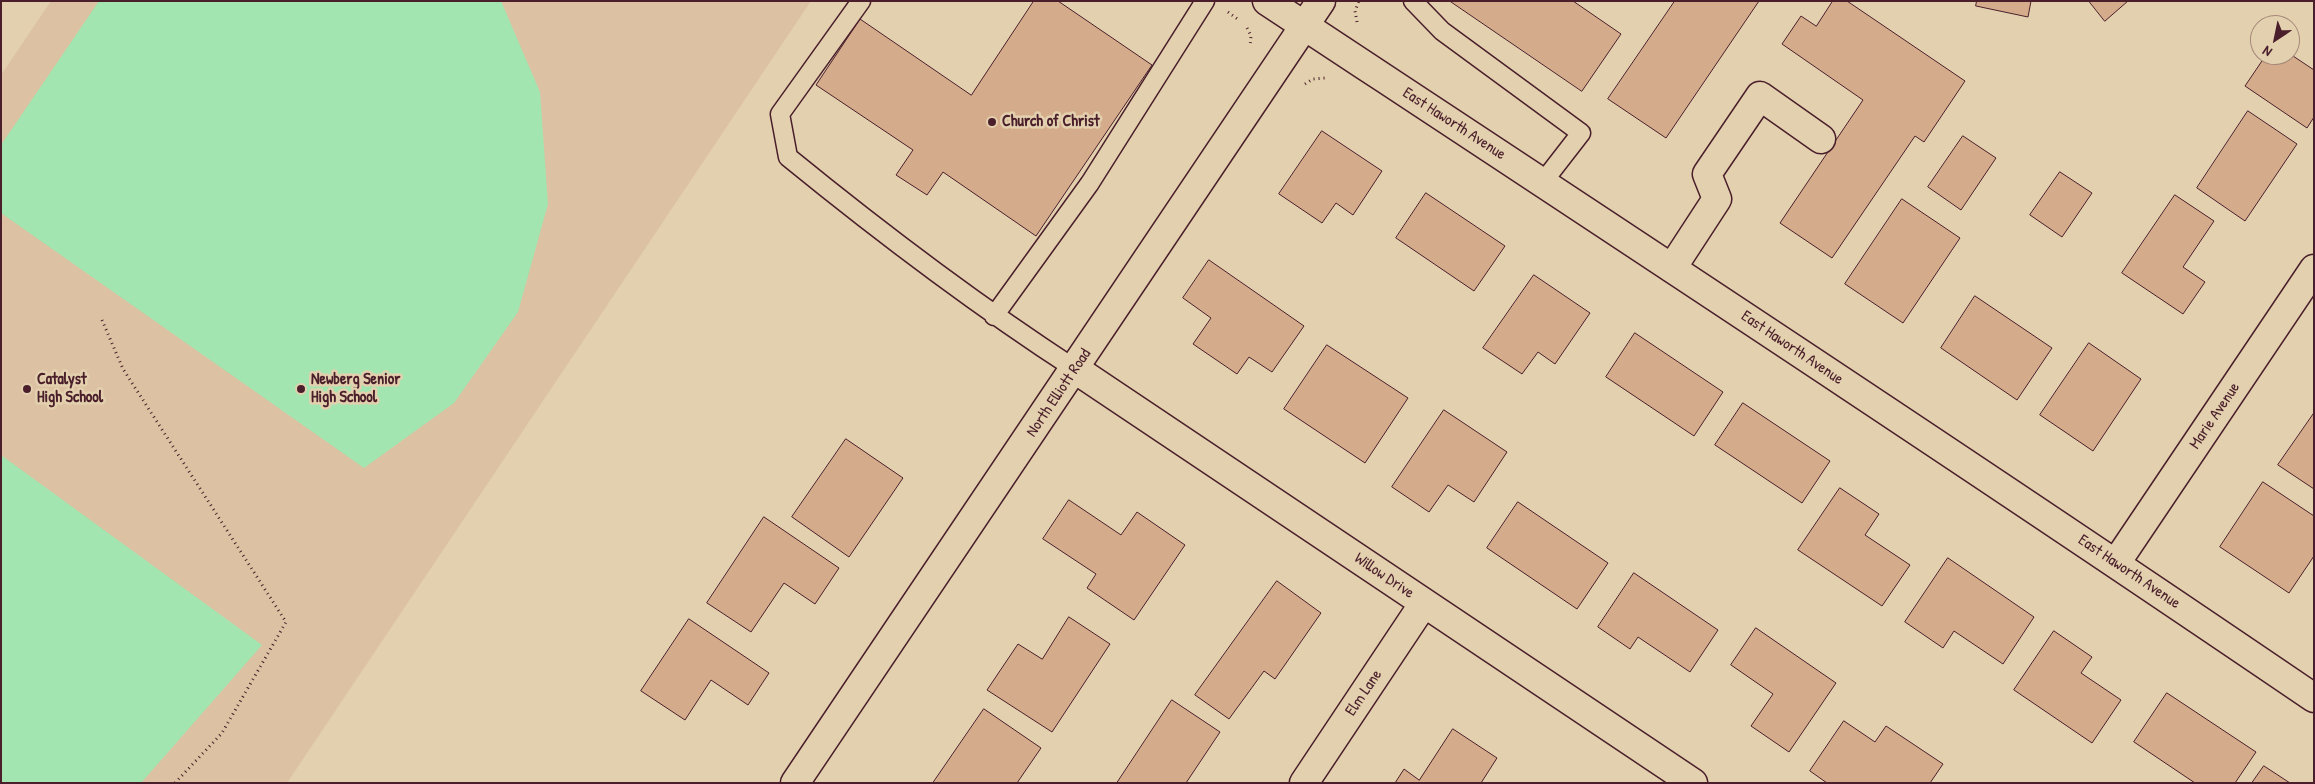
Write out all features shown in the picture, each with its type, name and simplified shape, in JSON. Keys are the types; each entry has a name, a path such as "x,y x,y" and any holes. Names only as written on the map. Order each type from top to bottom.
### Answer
{"street":[{"name":"East Haworth Avenue","path":"1267,1 1544,182 2314,698"},
{"name":"North Elliott Road","path":"795,783 1321,1"},
{"path":"1672,268 1717,199 1707,174 1760,96 1821,139"},
{"name":"Marie Avenue","path":"2116,564 2314,268"},
{"name":"Willow Drive","path":"1075,369 1693,783"},
{"name":"Elm Lane","path":"1304,783 1424,603"}],"lane":[{"path":"861,1 780,114 788,157 861,217 994,316 1075,369"},
{"path":"994,316 1090,183 1205,1"},
{"path":"1413,1 1442,31 1581,133 1544,182"}],"path":[{"path":"1225,10 1248,29 1251,44 1247,53"},
{"path":"1299,88 1313,79 1322,78 1329,80"},
{"path":"102,320 123,369 286,622 222,733 175,783"}],"shaded area":[{"name":"Newberg Senior High School","path":"51,1 811,1 287,783 1,783 1,75"}],"green space":[{"path":"99,1 501,1 540,92 548,204 518,312 454,403 364,468 1,213 1,145"},
{"path":"1,455 262,645 141,783 1,783"}],"building":[{"name":"Church of Christ","path":"1034,1 1058,1 1152,65 1036,236 943,172 927,195 896,175 913,150 816,85 860,19 971,95"},
{"path":"1450,1 1573,1 1621,34 1582,91"},
{"path":"1675,1 1759,1 1666,138 1608,99"},
{"path":"1833,1 1847,1 1965,81 1924,142 1915,136 1832,258 1780,223 1863,100 1782,44 1801,16 1816,26"},
{"path":"1977,1 2031,1 2028,17 1976,6"},
{"path":"2089,1 2128,1 2105,21"},
{"path":"2300,61 2314,70 2314,117 2307,128 2245,86 2259,65 2300,65"},
{"path":"2248,111 2297,144 2245,221 2197,188"},
{"path":"1322,131 1382,171 1353,215 1336,203 1322,223 1279,194"},
{"path":"1963,136 1996,158 1961,210 1928,187"},
{"path":"2060,172 2092,193 2062,237 2030,215"},
{"path":"1426,193 1505,246 1474,291 1396,238"},
{"path":"2175,195 2214,221 2183,267 2205,282 2183,314 2122,273"},
{"path":"1902,199 1960,238 1903,323 1845,284"},
{"path":"1209,260 1304,326 1272,372 1249,357 1237,374 1193,344 1211,318 1183,298"},
{"path":"1534,275 1590,313 1555,364 1538,352 1522,374 1483,348"},
{"path":"1975,296 2052,348 2017,400 1941,348"},
{"path":"1635,333 1723,392 1694,436 1606,377"},
{"path":"2089,343 2141,379 2093,451 2040,415"},
{"path":"1327,345 1408,398 1365,463 1284,409"},
{"path":"1743,403 1830,461 1802,503 1715,445"},
{"path":"1444,410 1507,452 1474,502 1448,485 1429,512 1392,487"},
{"path":"2314,413 2314,489 2278,465"},
{"path":"846,439 903,478 849,557 792,517"},
{"path":"2263,482 2314,516 2314,556 2289,593 2220,547"},
{"path":"1840,488 1879,514 1865,535 1910,565 1882,606 1798,550"},
{"path":"1069,500 1121,535 1137,512 1185,545 1134,620 1087,588 1096,574 1043,539"},
{"path":"1518,502 1608,563 1577,609 1487,548"},
{"path":"764,517 839,568 815,604 784,583 751,632 707,603"},
{"path":"1948,558 2034,617 2003,664 1954,631 1943,648 1905,622"},
{"path":"1634,573 1718,630 1690,672 1638,637 1630,649 1598,627"},
{"path":"1277,581 1321,613 1275,679 1264,671 1229,719 1195,695"},
{"path":"1069,617 1110,644 1052,732 987,690 1018,644 1042,659"},
{"path":"689,619 769,673 748,705 711,680 685,720 641,691"},
{"path":"1756,628 1836,683 1789,752 1751,726 1773,694 1731,665"},
{"path":"2054,631 2092,657 2081,673 2121,700 2092,743 2014,690"},
{"path":"2167,693 2256,752 2235,783 2195,783 2134,742"},
{"path":"1172,700 1220,732 1186,783 1117,783"},
{"path":"984,709 1041,748 1017,783 933,783"},
{"path":"1844,721 1875,742 1886,726 1943,764 1930,783 1827,783 1810,771"},
{"path":"1453,729 1497,758 1481,783 1395,783 1404,769 1419,780"},
{"path":"2264,766 2290,783 2252,783"}],"place":[{"name":"Church of Christ","path":"992,122"},
{"name":"Catalyst High School","path":"27,389"},
{"name":"Newberg Senior High School","path":"301,389"}]}
